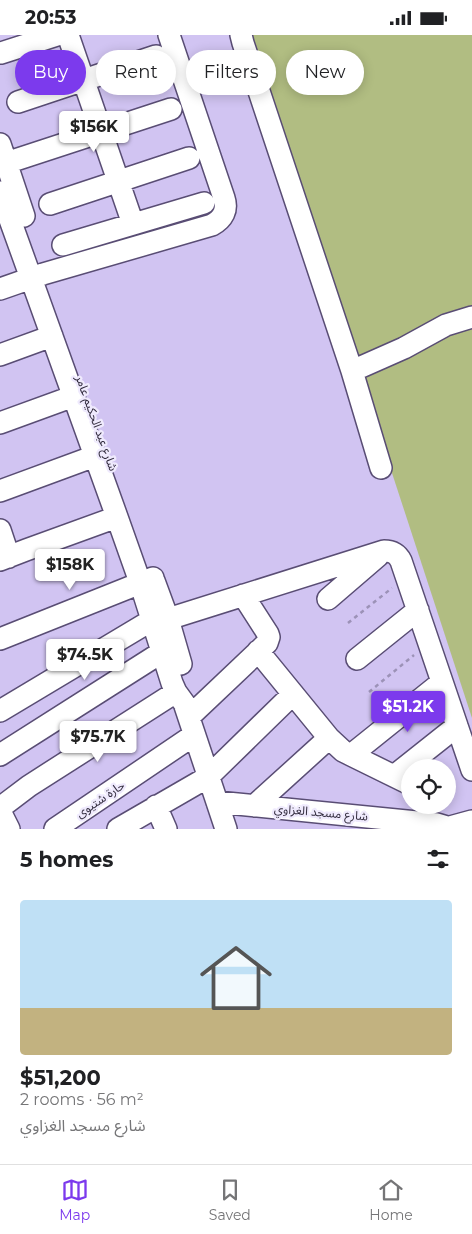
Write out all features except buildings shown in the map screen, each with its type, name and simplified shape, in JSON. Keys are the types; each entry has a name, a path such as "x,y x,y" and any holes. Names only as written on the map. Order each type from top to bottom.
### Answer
{"street":[{"path":"1,53 57,35"},
{"path":"68,35 73,50"},
{"path":"0,289 37,276 212,225 223,217 226,204 169,35"},
{"path":"241,35 352,371 381,467"},
{"path":"86,86 133,224"},
{"path":"18,102 39,95"},
{"path":"3,154 102,131 171,109"},
{"name":"شارع عبد الحكيم عامر","path":"3,154 52,336 117,517 146,580"},
{"path":"50,205 189,158"},
{"name":"شارع عبد الحكيم عامر","path":"1,199 37,276 160,620 185,677 186,712"},
{"path":"63,245 204,203"},
{"path":"352,371 404,348 446,325 472,317"},
{"path":"0,355 52,336"},
{"path":"0,423 74,396"},
{"path":"0,491 95,456"},
{"path":"0,530 5,558 117,517"},
{"path":"328,599 384,551"},
{"path":"0,711 160,620 389,551 399,556 472,770"},
{"path":"0,639 146,580"},
{"path":"9,829 0,809 18,793 29,786 186,712 267,643 269,637 243,595"},
{"path":"357,659 418,610"},
{"name":"شارع عبد الحكيم عامر","path":"160,620 162,651 186,712 226,829"},
{"path":"0,755 162,651"},
{"path":"258,651 329,738 343,751 401,780"},
{"path":"351,755 442,682"},
{"path":"118,829 208,777 293,694"},
{"name":"حارة شتيوى","path":"55,829 186,712"},
{"path":"423,759 457,726"},
{"path":"254,806 329,738"},
{"name":"شارع مسجد الغزاوي","path":"217,802 449,827"},
{"path":"156,806 166,829"},
{"path":"439,814 449,827 472,821"}],"path":[{"path":"348,623 406,576"},
{"path":"369,692 429,643"}],"green space":[{"path":"249,35 472,35 472,718 269,95 276,95 276,50 254,50"}]}
